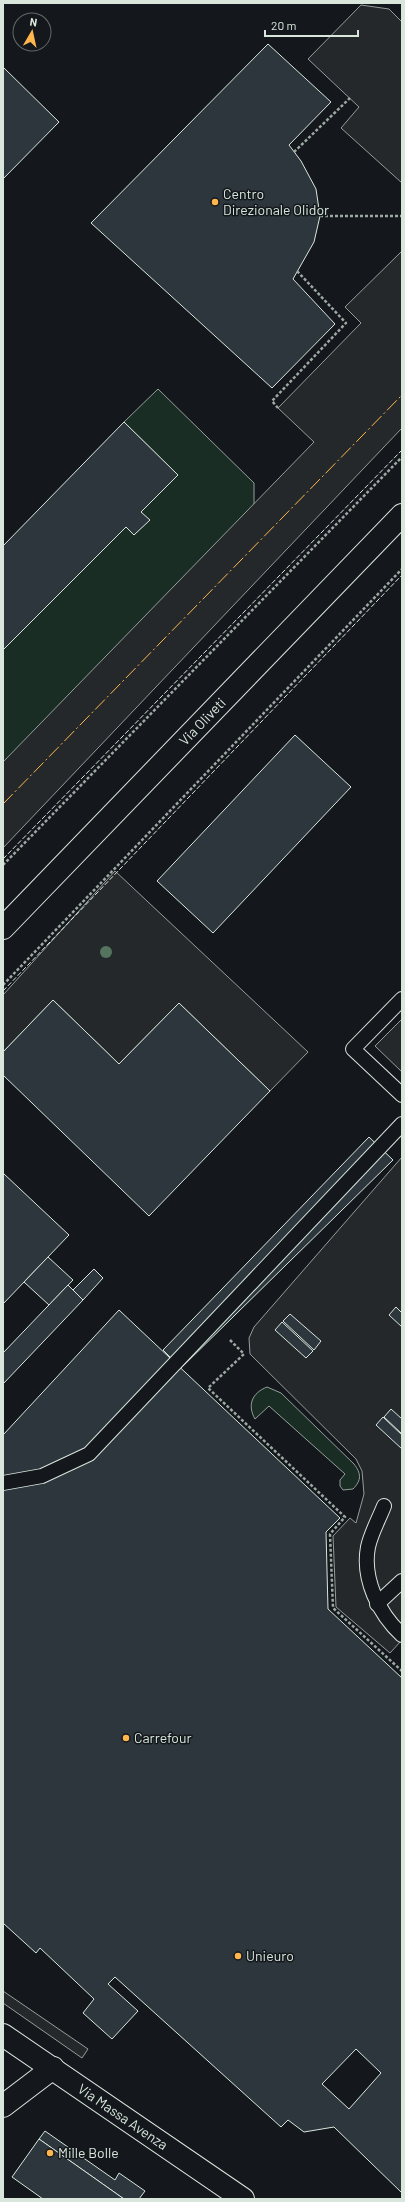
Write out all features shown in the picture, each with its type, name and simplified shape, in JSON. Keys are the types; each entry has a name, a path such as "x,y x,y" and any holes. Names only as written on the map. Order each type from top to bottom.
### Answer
{"main road":[{"name":"Via Oliveti","path":"3,928 402,515"},
{"name":"Via Massa Avenza","path":"3,2036 53,2068 243,2199"},
{"path":"3,2106 53,2068"}],"lane":[{"path":"402,999 353,1049 402,1095"},
{"path":"3,1483 42,1476 89,1454 402,1124"},
{"path":"384,1506 368,1547 367,1574 377,1604 394,1628 402,1635"},
{"path":"377,1604 402,1580"}],"path":[{"path":"294,152 350,98"},
{"path":"320,216 402,216"},
{"path":"278,408 272,401 346,323 297,271"},
{"path":"3,865 402,457"},
{"path":"3,985 402,569"},
{"path":"235,1334 230,1340 244,1354 208,1388 345,1518 330,1534 333,1608 402,1671"}],"green space":[{"path":"158,389 254,483 254,515 3,768 3,650 126,527 134,535 149,520 141,512 178,475 124,422"},
{"path":"267,1387 281,1393 354,1464 360,1476 358,1483 353,1489 343,1490 340,1486 340,1480 345,1474 269,1406 255,1419 251,1409 252,1400 258,1393"}],"shaded area":[{"path":"361,5 389,9 402,22 402,183 341,128 359,107 308,59"},
{"path":"402,251 402,428 3,848 3,762 314,442 278,408 361,323 345,307"},
{"path":"115,871 308,1052 270,1091 179,1003 119,1064 53,1000 3,1052 3,995"},
{"path":"402,1019 402,1072 375,1046"},
{"path":"402,1157 402,1640 390,1653 336,1607 333,1536 350,1518 356,1523 364,1494 362,1471 356,1459 250,1354 249,1338 254,1327"},
{"path":"3,1991 88,2049 82,2058 3,2003"}],"building":[{"name":"Centro Direzionale Olidor","path":"268,44 331,102 289,145 301,161 316,189 320,216 314,242 293,279 335,324 272,388 91,223"},
{"path":"3,67 59,122 3,179"},
{"path":"124,422 178,475 141,512 150,520 134,535 126,527 3,650 3,546"},
{"path":"295,735 351,787 213,933 157,881"},
{"path":"53,1000 119,1064 179,1003 270,1091 149,1216 3,1075 3,1052"},
{"path":"369,1137 393,1160 181,1368 163,1350"},
{"path":"3,1173 69,1235 3,1304"},
{"path":"48,1257 73,1280 49,1305 24,1282"},
{"path":"94,1269 103,1278 83,1300 73,1290"},
{"path":"68,1285 83,1300 3,1384 3,1353"},
{"path":"396,1307 402,1313 402,1327 389,1315"},
{"path":"119,1310 340,1518 326,1532 328,1609 402,1678 402,2193 334,2127 304,2132 288,2120 281,2127 115,1977 108,1984 138,2011 112,2039 83,2013 94,1999 40,1948 36,1953 3,1923 3,1435","holes":["356,2049 381,2073 349,2109 322,2084"]},
{"path":"290,1314 321,1341 314,1350 283,1321"},
{"path":"282,1322 313,1351 306,1358 275,1330"},
{"path":"391,1409 402,1419 402,1434 384,1417"},
{"path":"383,1417 402,1435 402,1449 376,1425"},
{"path":"45,2131 115,2180 119,2173 145,2191 139,2199 124,2199 39,2139"},
{"path":"39,2139 124,2199 43,2199 12,2177"}],"fence":[{"path":"3,859 402,450"},
{"path":"3,991 402,575"}],"power":[{"path":"3,804 402,395"}],"place":[{"name":"Centro Direzionale Olidor","path":"215,202"},
{"name":"Carrefour","path":"126,1738"},
{"name":"Unieuro","path":"238,1956"},
{"name":"Mille Bolle","path":"50,2153"}]}
